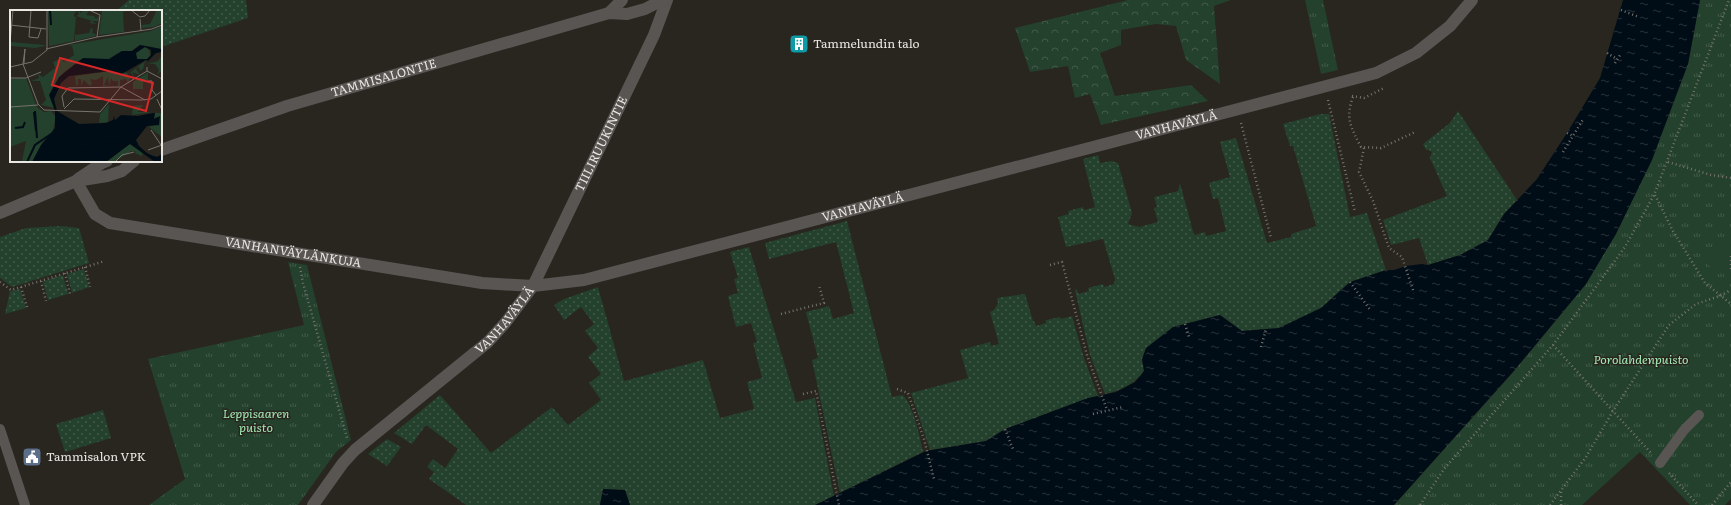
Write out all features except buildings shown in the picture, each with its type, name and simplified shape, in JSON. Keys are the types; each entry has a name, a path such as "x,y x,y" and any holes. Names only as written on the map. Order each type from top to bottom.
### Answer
{"street":[{"name":"TAMMISALONTIE","path":"608,13 622,0"},
{"name":"TAMMISALONTIE","path":"162,150 287,106 608,13 627,14 645,9 663,0"},
{"name":"TIILIRUUKINTIE","path":"533,286 654,36 667,0"},
{"name":"VANHAVÄYLÄ","path":"313,505 342,463 355,450 488,342 506,322 533,286 584,280 1376,73 1416,53 1450,26 1472,0"},
{"path":"0,213 76,181 104,162"},
{"path":"76,181 114,174 122,171 133,162"},
{"name":"VANHANVÄYLÄNKUJA","path":"76,181 95,214 110,223 482,283 533,286"}],"lane":[{"path":"1660,463 1684,430 1699,416"},
{"path":"0,429 25,505"}],"path":[{"path":"1420,505 1444,468 1553,345 1625,247 1654,195 1668,162 1729,0"},
{"path":"1621,10 1639,16"},
{"path":"1607,53 1617,59"},
{"path":"1615,63 1620,54"},
{"path":"1324,86 1355,212"},
{"path":"1353,97 1348,109 1348,118 1361,147 1381,148 1415,132"},
{"path":"1237,109 1271,238"},
{"path":"1563,152 1584,118"},
{"path":"1567,133 1573,136"},
{"path":"1364,148 1359,172 1373,201 1389,248 1402,256 1414,293"},
{"path":"1668,162 1711,175 1731,178"},
{"path":"1654,195 1673,231 1705,283 1731,304"},
{"path":"298,253 303,283 346,436 355,450"},
{"path":"1731,256 1731,272"},
{"path":"0,282 11,290 104,261"},
{"path":"1050,265 1062,262 1087,356 1107,410"},
{"path":"85,267 90,287"},
{"path":"65,273 70,294"},
{"path":"41,281 46,301"},
{"path":"1350,282 1371,311"},
{"path":"781,314 824,302 819,285"},
{"path":"21,287 27,307"},
{"path":"1550,505 1586,457 1613,411 1669,326 1696,304 1720,296 1731,290"},
{"path":"1185,324 1189,337"},
{"path":"1261,348 1266,329"},
{"path":"1553,345 1698,505"},
{"path":"803,394 816,390 839,505"},
{"path":"897,390 908,393 924,440 934,479"},
{"path":"1093,414 1122,407"},
{"path":"1005,429 1013,449"},
{"path":"1712,505 1731,482"},
{"path":"1561,491 1561,505"}],"green space":[{"path":"129,0 246,0 248,18 162,47 162,10 117,10"},
{"path":"1128,0 1231,0 1214,6 1220,84 1186,60 1176,26 1156,24 1121,30 1121,45 1100,53 1115,96 1191,85 1208,101 1101,125 1090,94 1075,98 1068,66 1030,72 1015,28"},
{"path":"1305,0 1323,0 1338,70 1321,74"},
{"name":"Porolahdenpuisto","path":"1700,0 1731,0 1731,499 1725,505 1690,505 1640,452 1582,505 1394,505 1513,372 1586,284 1688,64"},
{"path":"1458,111 1517,200 1504,214 1488,240 1460,255 1428,265 1419,238 1391,245 1383,220 1447,196 1430,158 1432,152 1426,150 1423,144 1450,123"},
{"path":"1320,114 1329,114 1350,217 1367,213 1386,270 1350,282 1321,308 1279,328 1242,331 1220,315 1173,327 1142,359 1144,371 1136,380 1117,391 1105,394 1090,355 1075,290 1077,289 1078,294 1089,291 1088,288 1103,284 1104,287 1114,284 1115,279 1103,239 1066,247 1058,217 1069,214 1068,211 1083,207 1084,210 1095,207 1083,159 1098,155 1100,163 1111,161 1118,163 1132,213 1128,224 1139,227 1158,222 1154,208 1157,207 1154,197 1178,191 1180,183 1194,235 1205,232 1206,236 1226,231 1218,198 1213,199 1209,183 1230,177 1220,142 1236,138 1267,243 1291,237 1291,234 1316,226 1293,146 1290,146 1283,124"},
{"path":"847,221 892,397 902,395 906,398 916,421 923,452 840,493 812,360 818,358 806,312 829,306 833,319 854,313 836,242 769,259 765,243"},
{"path":"60,226 79,228 89,263 12,287 0,278 0,237 26,228"},
{"path":"1731,243 1731,274 1720,273 1710,267 1705,258 1709,249"},
{"path":"749,247 796,402 815,398 834,496 815,505 630,505 625,490 603,489 600,505 466,505 429,479 434,472 427,467 433,459 445,468 458,449 426,425 412,444 394,433 440,395 491,453 552,407 568,425 601,400 589,383 601,374 588,357 598,348 585,331 594,324 581,307 564,320 554,305 564,299 598,287 624,381 703,360 720,418 754,409 747,382 762,378 753,343 757,342 751,323 736,327 728,296 738,293 734,279 738,278 730,252"},
{"name":"Leppisaaren puisto","path":"288,262 307,265 351,440 336,452 298,505 149,505 185,479 148,359 304,325"},
{"path":"84,269 89,287 72,293 67,274"},
{"path":"63,275 68,294 48,300 43,281"},
{"path":"20,289 26,308 5,314 10,291"},
{"path":"1025,294 1033,321 1036,326 1046,323 1046,320 1060,317 1061,319 1072,316 1084,358 1098,396 1005,429 986,441 930,450 911,393 968,378 960,350 990,342 991,346 999,344 990,312 994,310 998,303 997,298"},
{"path":"103,410 111,438 65,452 56,424"},
{"path":"387,439 401,447 387,466 368,454"}],"water":[{"path":"1623,0 1700,0 1688,64 1652,160 1616,234 1586,284 1513,372 1394,505 815,505 926,451 986,441 1005,429 1088,398 1116,392 1135,382 1144,371 1142,359 1146,348 1173,327 1220,315 1242,331 1279,328 1321,308 1350,282 1386,270 1394,270 1406,266 1422,264 1428,265 1460,255 1488,240 1504,214 1537,179 1600,78"},
{"path":"603,489 625,490 630,505 600,505"}],"place":[{"name":"Tammelundin talo","path":"799,44"},
{"name":"Tammisalon VPK","path":"32,457"}]}
